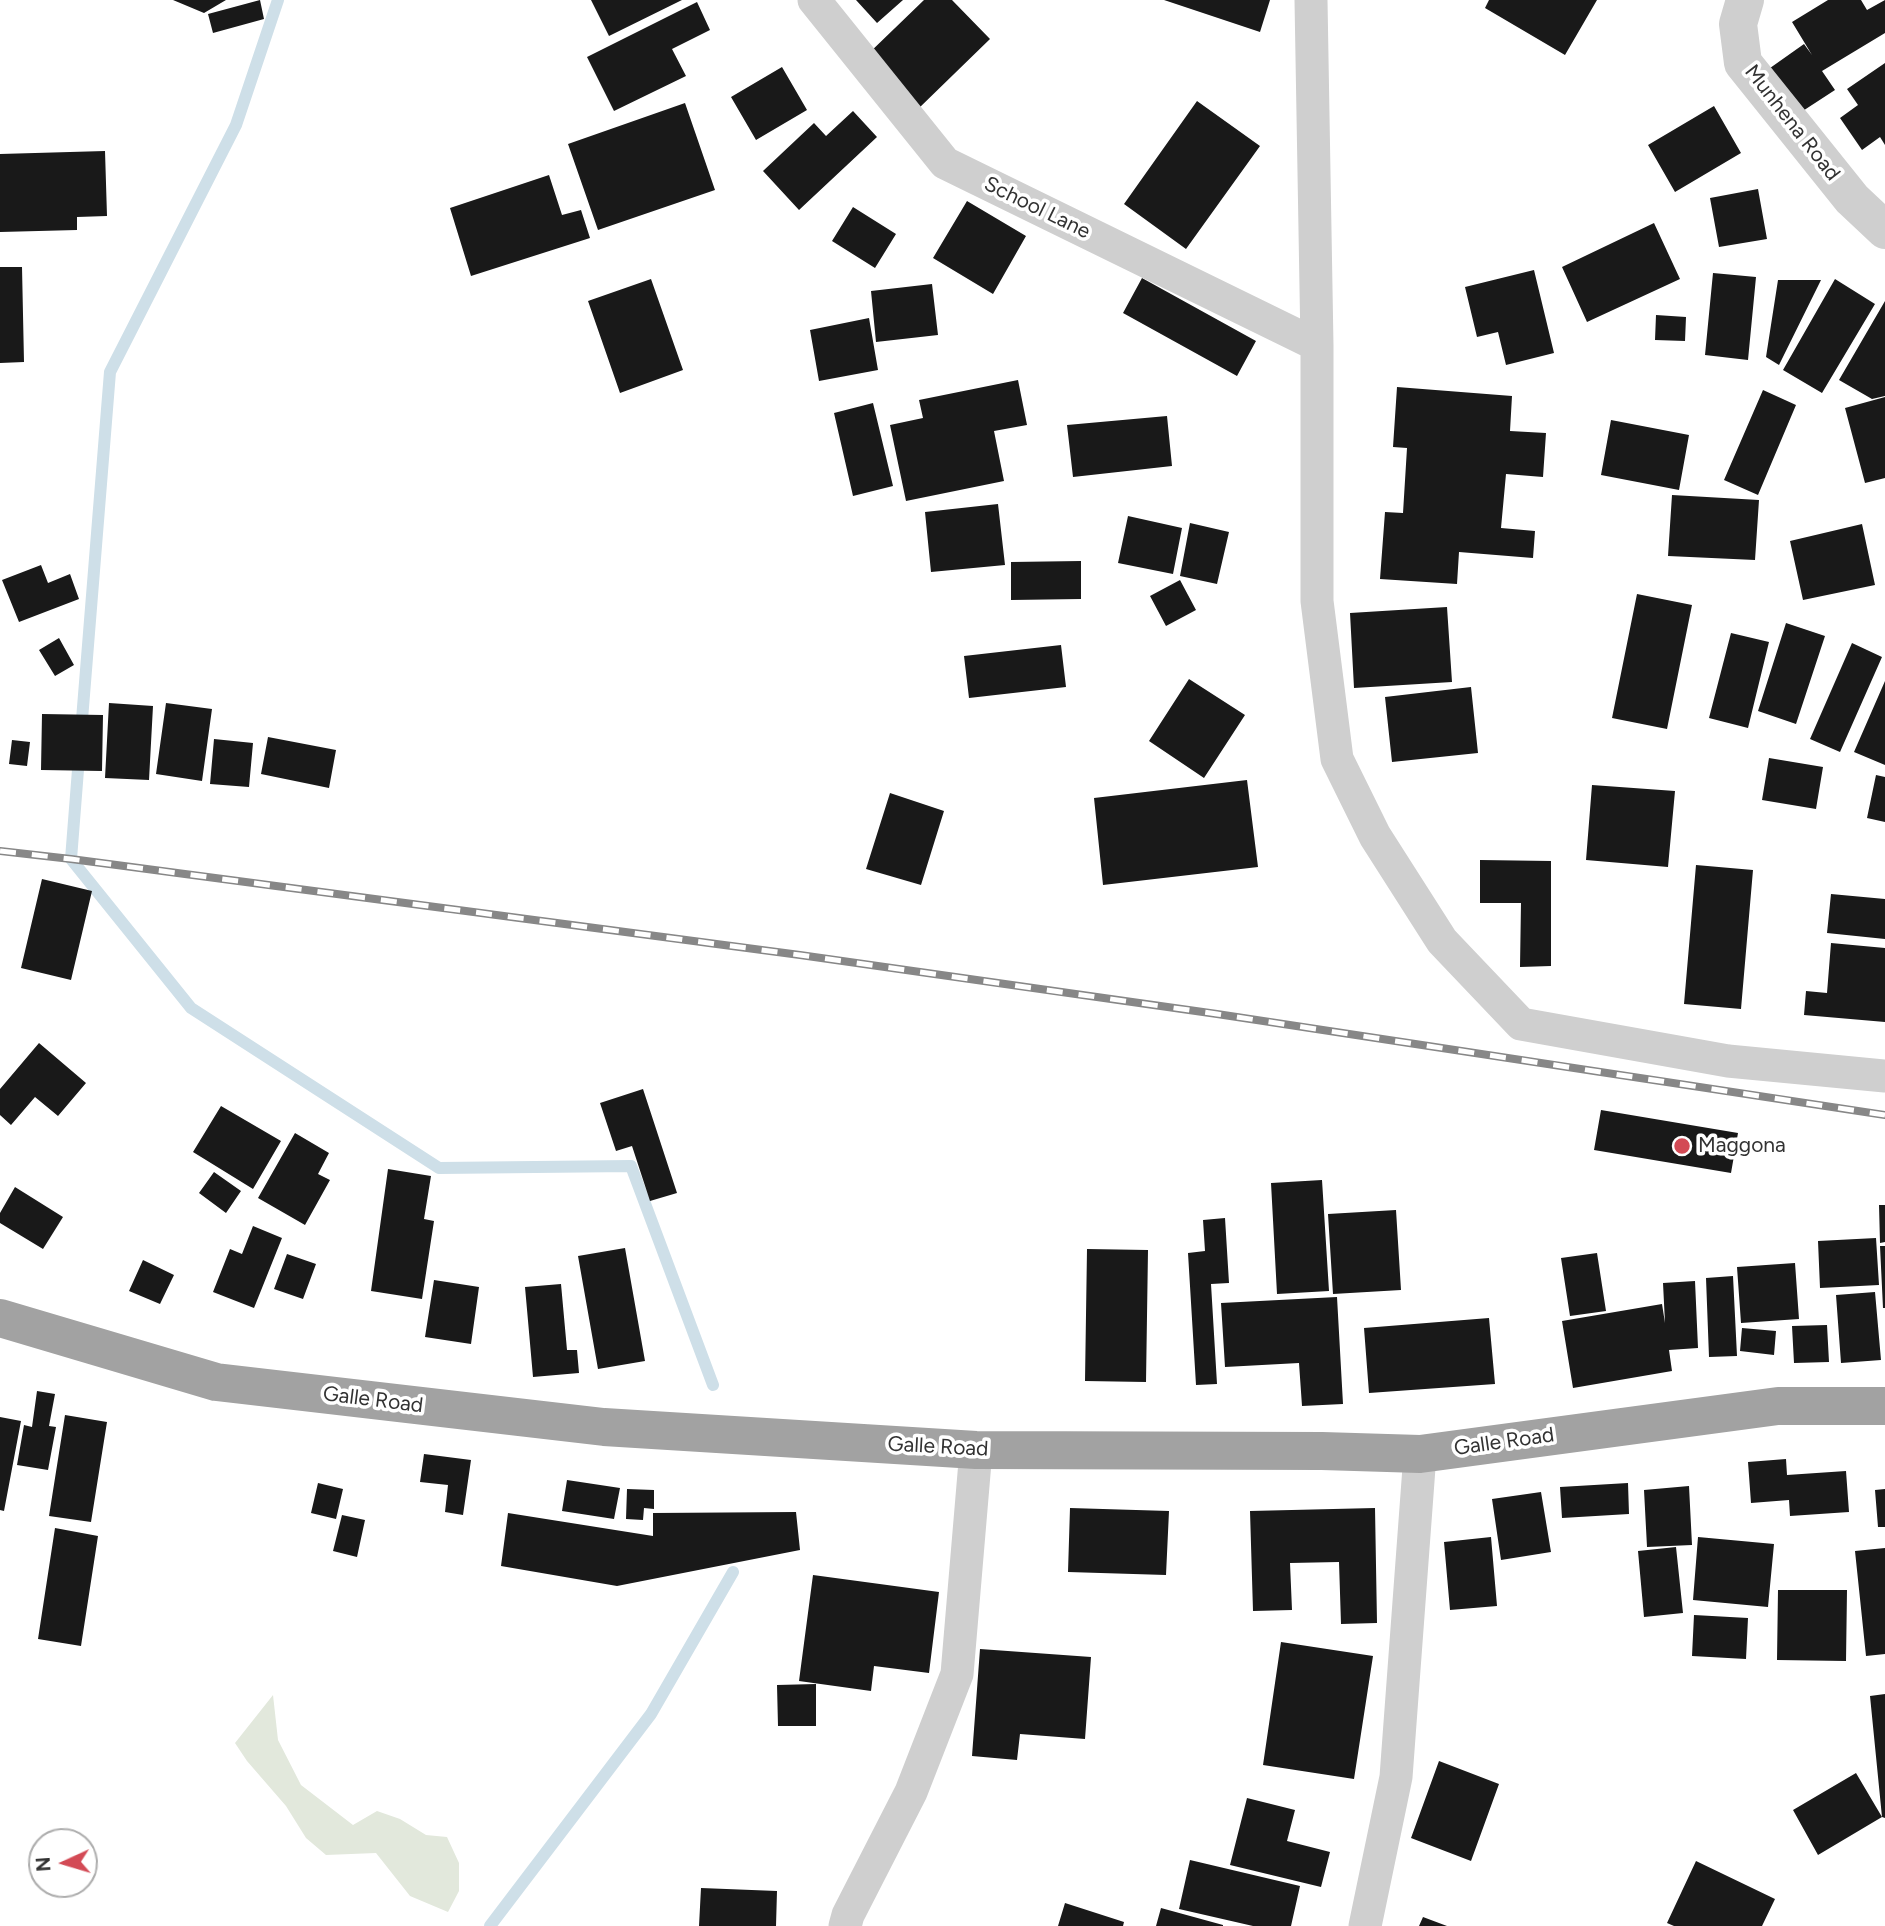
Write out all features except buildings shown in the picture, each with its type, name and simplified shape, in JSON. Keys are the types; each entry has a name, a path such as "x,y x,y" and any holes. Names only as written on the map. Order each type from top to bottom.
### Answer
{"highway":[{"name":"Galle Road","path":"0,1318 216,1382 604,1427 976,1450 1420,1454 1778,1406 1885,1406"}],"street":[{"name":"School Lane","path":"814,0 945,163 1317,345"},
{"path":"1311,0 1317,345 1317,601 1337,759 1375,836 1442,941 1521,1024 1728,1061 1885,1076"},
{"name":"Munhena Road","path":"1745,0 1738,24 1743,63 1852,199 1885,230"},
{"path":"845,1926 848,1915 911,1792 957,1674 976,1450"},
{"path":"1364,1926 1396,1777 1420,1454"}],"shaded area":[{"path":"273,1695 278,1740 301,1785 353,1825 377,1811 400,1819 426,1835 447,1837 459,1863 459,1891 448,1912 410,1896 376,1853 326,1855 306,1838 286,1806 235,1743"}],"waterway":[{"path":"81,732 110,372 236,125 278,0"},
{"path":"79,757 71,859 191,1008 439,1168 631,1166 713,1385"},
{"path":"490,1926 651,1714 733,1572"}],"railway":[{"path":"0,851 800,955 1217,1014 1885,1115"}],"place":[{"name":"Maggona","path":"1682,1146"}]}
